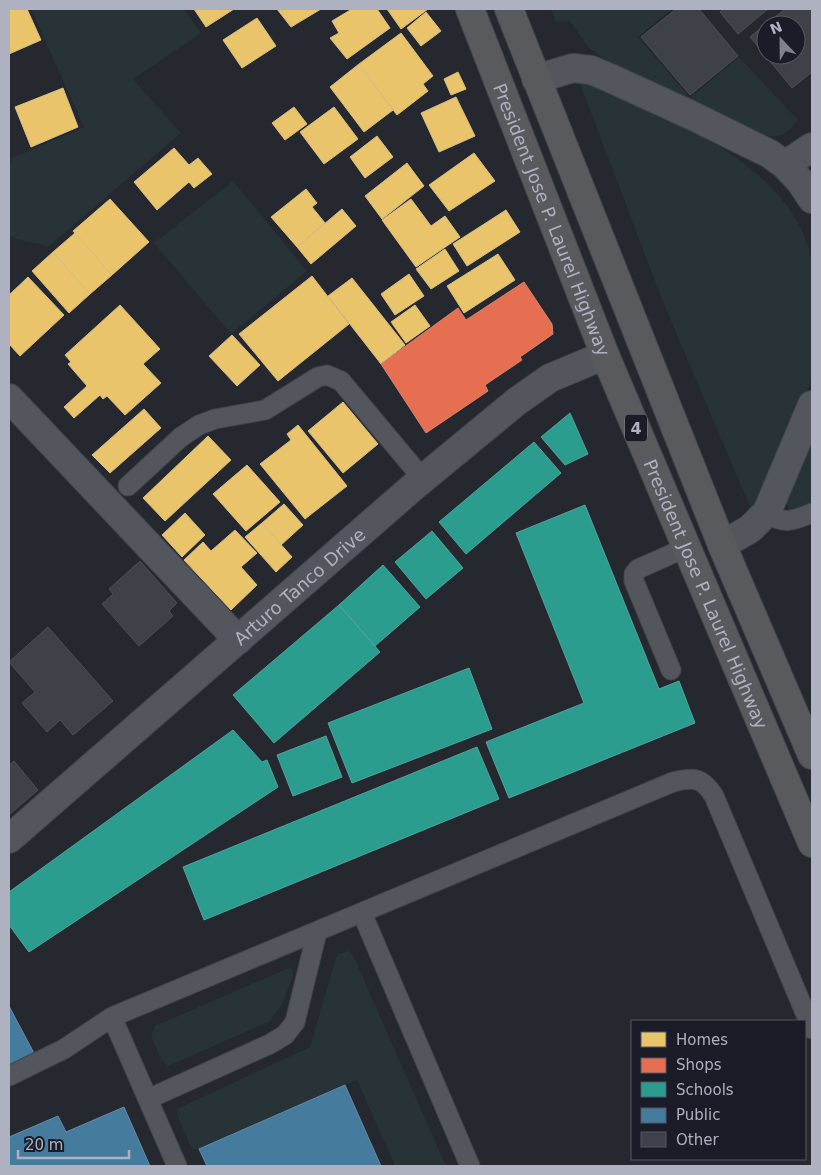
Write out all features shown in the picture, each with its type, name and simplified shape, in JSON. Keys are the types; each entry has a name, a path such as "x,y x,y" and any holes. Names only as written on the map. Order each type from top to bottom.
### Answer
{"highway":[{"name":"President Jose P. Laurel Highway","path":"470,9 605,354 812,843"},
{"name":"President Jose P. Laurel Highway","path":"509,9 722,545 812,755"}],"street":[{"path":"536,79 573,68 591,70 693,116 770,154 785,165 800,181 812,199"},
{"path":"785,165 812,147"},
{"name":"Arturo Tanco Drive","path":"9,839 423,479 535,388 566,370 605,354"},
{"path":"9,398 238,640"},
{"path":"722,545 750,529 767,512 812,405"}],"lane":[{"path":"128,486 180,438 199,425 215,419 264,410 318,377 327,375 341,381 423,479"},
{"path":"767,512 781,521 790,521 812,513"},
{"path":"672,670 634,581 634,574 638,569 686,548"},
{"path":"9,1076 64,1049 112,1017 673,782 690,778 706,784 714,796 812,1029"},
{"path":"362,913 470,1166"},
{"path":"148,1099 270,1044 285,1035 295,1022 317,932"},
{"path":"112,1017 177,1166"}],"shaded area":[{"path":"31,9 184,9 201,33 133,79 181,133 48,247 16,239 9,234 9,168 12,158 84,127"},
{"path":"551,9 672,9 638,37 690,98 739,57 798,120 781,135 757,134 601,57 588,47 570,21 556,22"},
{"path":"584,80 651,110 721,148 753,171 780,197 801,228 813,268 812,375 799,414 758,506 751,509 663,302 579,81"},
{"path":"233,181 307,271 231,334 154,243"},
{"path":"812,427 812,503 790,510 786,503"},
{"path":"349,951 353,955 446,1166 395,1166 357,1080 199,1149 192,1149 177,1116 177,1109 310,1047 336,958 338,954"},
{"path":"289,968 292,969 293,975 284,1001 270,1021 168,1066 162,1061 151,1037 155,1026"}],"building: Homes":[{"path":"9,9 27,9 41,40 9,54"},
{"path":"194,9 234,9 206,27"},
{"path":"277,9 321,9 291,27"},
{"path":"352,9 377,9 390,28 347,59 330,38 339,33 332,21"},
{"path":"387,9 428,9 401,29"},
{"path":"426,12 441,31 421,46 407,28"},
{"path":"257,18 276,46 242,68 223,40"},
{"path":"401,33 433,76 423,84 428,91 397,115 359,64"},
{"path":"359,64 393,110 364,132 330,87"},
{"path":"458,72 466,89 451,95 444,79"},
{"path":"63,88 78,127 31,147 15,107"},
{"path":"456,97 475,136 439,152 421,113"},
{"path":"294,107 307,124 285,140 272,123"},
{"path":"334,107 358,139 324,164 300,132"},
{"path":"377,136 393,157 365,178 350,157"},
{"path":"174,148 189,165 198,158 212,174 194,188 189,182 157,210 134,182"},
{"path":"474,153 495,181 449,211 429,185"},
{"path":"407,163 424,186 382,219 365,196"},
{"path":"306,189 317,203 312,207 325,223 297,247 271,217"},
{"path":"110,199 149,242 112,275 73,231"},
{"path":"411,199 431,226 445,216 460,237 416,267 382,220"},
{"path":"342,209 356,226 311,264 297,247"},
{"path":"506,210 520,232 467,266 453,244"},
{"path":"75,233 112,275 90,294 53,252"},
{"path":"445,249 459,271 431,289 416,269"},
{"path":"53,252 90,294 69,313 32,271"},
{"path":"498,254 515,280 464,313 447,286"},
{"path":"409,274 424,296 395,315 381,294"},
{"path":"312,276 349,324 278,381 239,334"},
{"path":"28,277 64,315 20,356 9,344 9,295"},
{"path":"352,278 405,345 381,364 328,296"},
{"path":"120,305 160,349 143,364 161,383 125,415 107,396 103,399 100,395 74,418 64,407 87,386 68,364 71,362 65,355"},
{"path":"415,305 430,326 406,343 391,322"},
{"path":"232,335 260,365 237,386 209,356"},
{"path":"343,402 378,444 343,473 308,431"},
{"path":"144,409 161,428 110,473 92,455"},
{"path":"298,425 347,486 305,519 260,464 291,440 287,434"},
{"path":"208,436 231,460 165,521 143,498"},
{"path":"247,465 280,502 246,531 213,494"},
{"path":"284,504 303,525 281,545 262,523"},
{"path":"185,513 205,535 182,557 162,535"},
{"path":"262,523 292,557 276,572 245,537"},
{"path":"235,530 257,553 241,567 257,585 231,610 184,560 203,542 211,551"}],"building: Shops":[{"path":"524,282 552,324 553,334 520,357 522,360 485,385 488,391 426,433 381,364 458,308 466,320"}],"building: Schools":[{"path":"570,413 588,454 565,465 541,437"},
{"path":"534,442 561,473 466,554 439,522"},
{"path":"585,505 659,689 679,681 695,723 509,798 486,742 584,703 516,533"},
{"path":"432,531 463,568 426,599 395,562"},
{"path":"383,565 420,607 375,646 339,605"},
{"path":"339,605 380,652 274,743 233,695"},
{"path":"469,668 492,729 352,783 328,723"},
{"path":"233,730 262,762 267,760 278,787 29,952 9,925 9,892"},
{"path":"326,736 342,777 293,796 277,755"},
{"path":"477,747 499,799 204,920 183,867"}],"building: Public":[{"path":"9,1006 35,1055 9,1069"},
{"path":"345,1085 381,1166 207,1166 199,1149"},
{"path":"124,1107 150,1166 9,1166 9,1137 58,1116 66,1132"}],"building: Other":[{"path":"676,9 699,9 738,56 690,95 641,37"},
{"path":"723,9 768,9 761,15 756,15 756,19 738,34 720,12"},
{"path":"785,9 812,9 812,72 792,88 773,65 806,65 806,15 778,15"},
{"path":"756,32 756,44 750,37"},
{"path":"140,561 177,603 169,611 173,616 139,646 102,604 113,594 109,589"},
{"path":"48,627 113,701 73,735 60,720 47,732 22,703 35,692 9,662"},
{"path":"14,761 38,790 9,815 9,765"}]}
